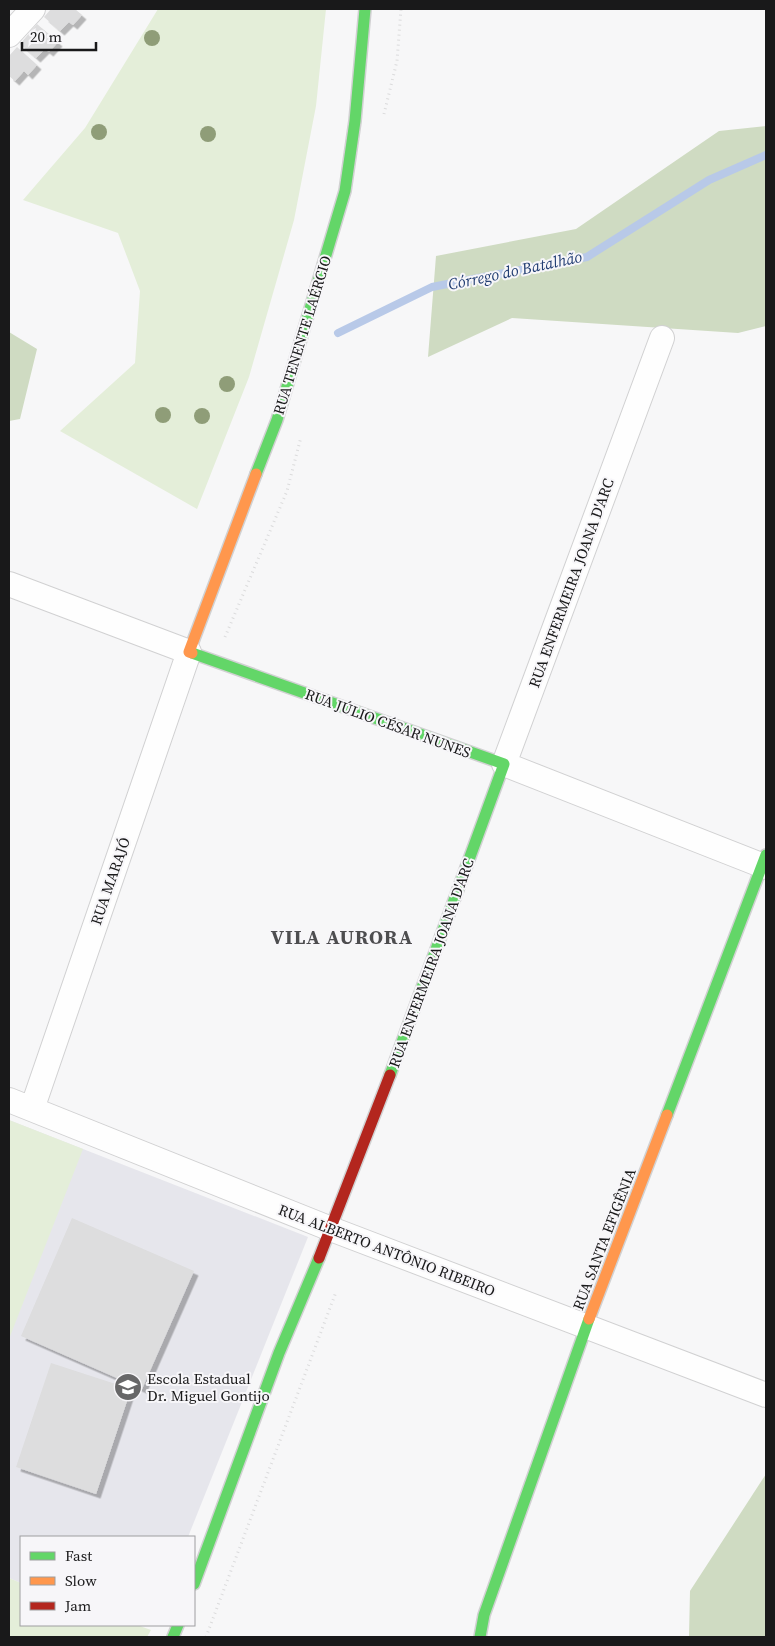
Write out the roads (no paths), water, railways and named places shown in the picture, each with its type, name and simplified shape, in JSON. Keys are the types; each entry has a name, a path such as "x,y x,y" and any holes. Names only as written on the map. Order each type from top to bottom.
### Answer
{"main road":[{"path":"364,38 365,9"},
{"name":"RUA TENENTE LAÉRCIO","path":"189,652 277,420 345,191 364,38"},
{"name":"RUA JÚLIO CÉSAR NUNES","path":"189,652 504,764"},
{"name":"RUA ENFERMEIRA JOANA D'ARC","path":"195,1581 279,1353 331,1229 417,1004 504,764"},
{"name":"RUA SANTA EFIGÊNIA","path":"480,1637 484,1615 586,1327 765,862"}],"street":[{"path":"9,35 33,9"},
{"name":"RUA TENENTE LAÉRCIO","path":"364,38 377,9"},
{"name":"RUA ENFERMEIRA JOANA D'ARC","path":"504,764 662,338"},
{"name":"RUA JÚLIO CÉSAR NUNES","path":"9,584 189,652"},
{"name":"RUA MARAJÓ","path":"32,1110 189,652"},
{"name":"RUA JÚLIO CÉSAR NUNES","path":"504,764 765,862"},
{"name":"RUA ALBERTO ANTÔNIO RIBEIRO","path":"9,1100 331,1229 586,1327 648,1348 766,1395"}],"waterway":[{"name":"Córrego do Batalhão","path":"338,333 432,287 587,257 709,180 766,155"}],"place":[{"name":"Escola Estadual Dr. Miguel Gontijo","path":"128,1387"}],"district":[{"name":"VILA AURORA","path":"342,937"}]}
